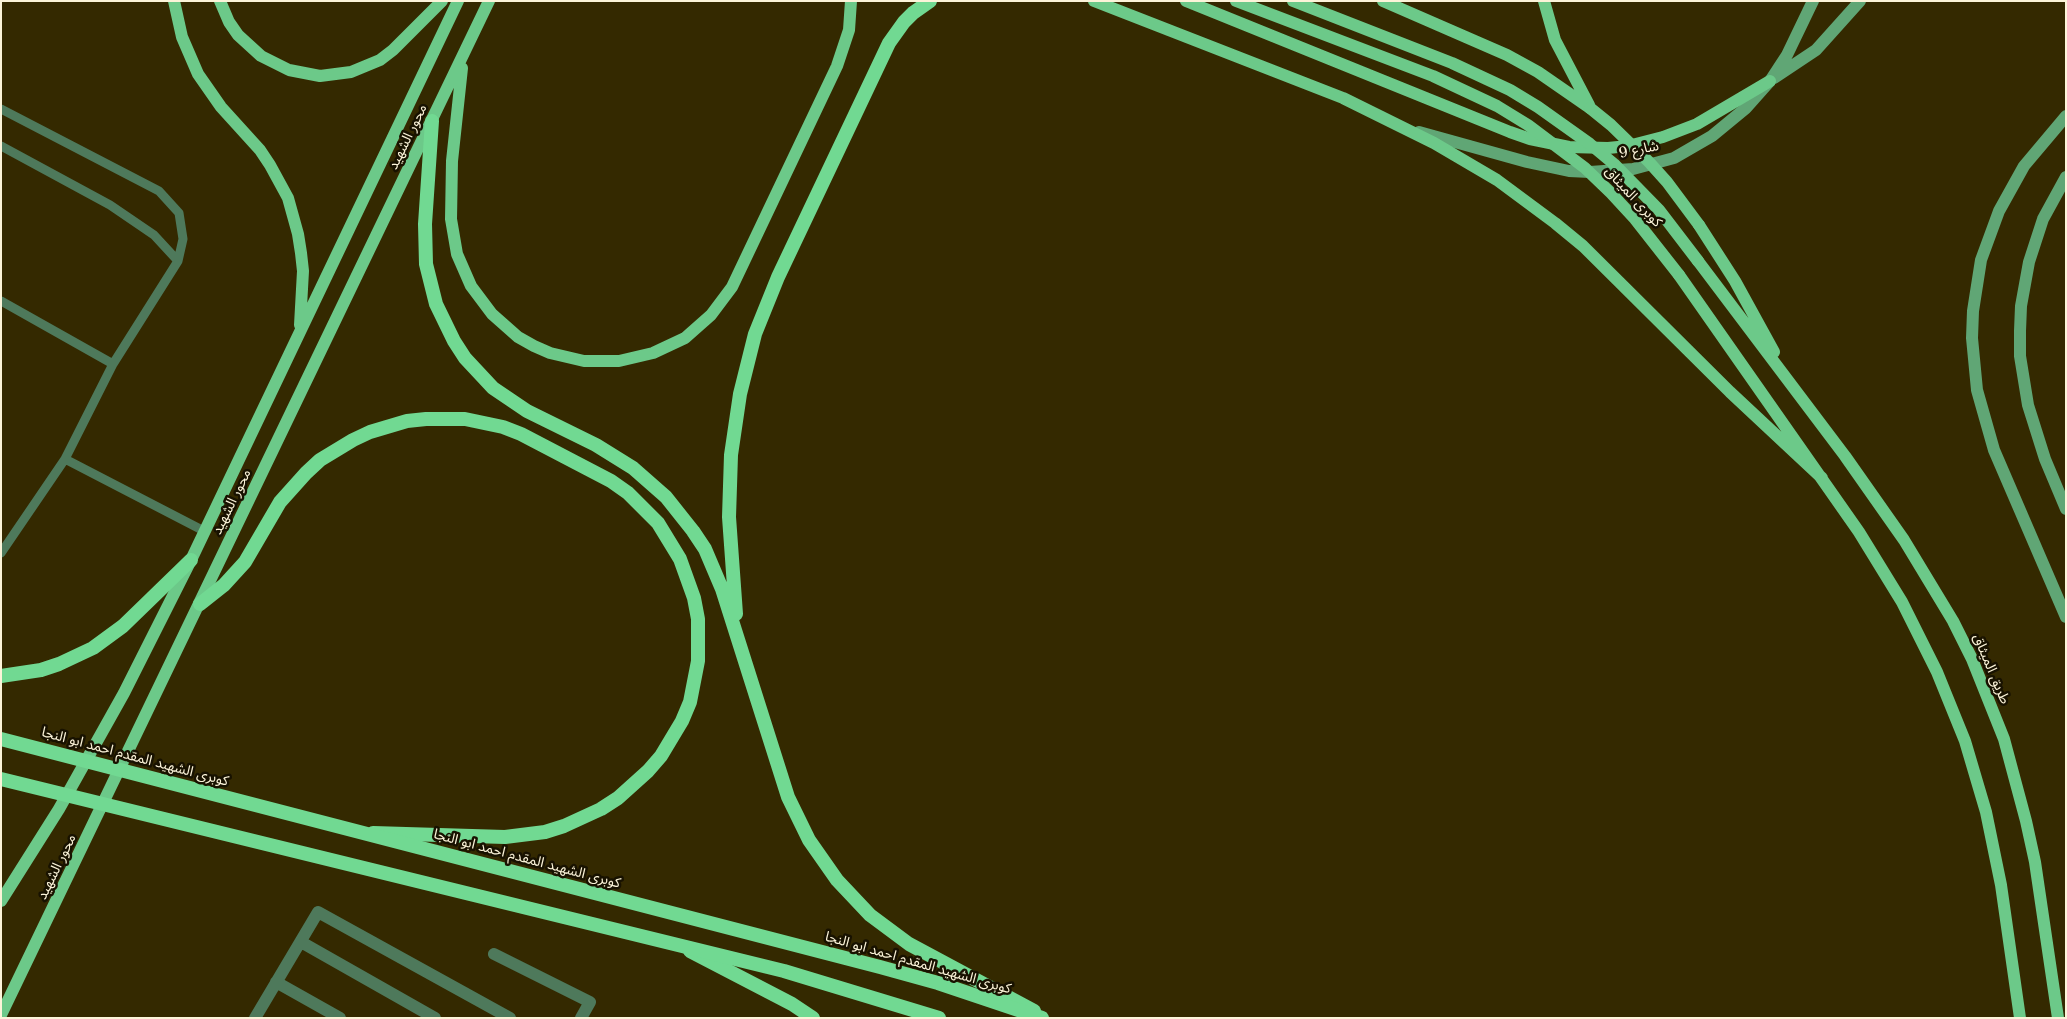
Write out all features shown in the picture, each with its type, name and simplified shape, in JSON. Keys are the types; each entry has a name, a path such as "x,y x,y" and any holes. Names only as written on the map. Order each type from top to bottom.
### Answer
{"highway":[{"path":"738,637 729,517 731,455 740,394 755,334 778,277 889,43 908,18 930,1"},
{"path":"432,121 425,224 426,264 436,304 454,341 478,373 510,400 527,411 615,456 633,468 666,497 693,530 722,589 788,797 809,840 837,880 870,915 909,944 1046,1018"},
{"path":"200,604 224,585 245,562 270,518 292,487 320,460 336,449 370,432 407,421 436,418 465,419 503,427 521,434 611,481 644,507 670,540 680,559 694,598 699,640 695,682 682,721 661,756 634,785 618,798 583,818 545,832 505,837 360,832"},
{"path":"1,676 41,670 76,657 93,648 123,626 191,560"},
{"name":"كوبرى الشهيد المقدم احمد ابو النجا","path":"1,739 880,967 972,993 1042,1018"},
{"path":"1,779 784,971 939,1018"},
{"path":"678,944 792,1004 813,1018"}],"main road":[{"path":"174,1 182,37 198,74 221,107 260,150 288,198 296,225 301,253 300,331"},
{"path":"220,1 229,22 238,35 261,56 289,70 320,76 351,72 380,60 393,50 442,1"},
{"name":"محور الشهيد","path":"1,901 92,752 124,693 191,560 458,1"},
{"name":"محور الشهيد","path":"1,1015 490,1"},
{"path":"1094,1 1313,86 1402,127 1458,156 1497,180 1555,222 1609,271 1730,392 1822,478"},
{"path":"1186,1 1530,139 1569,147 1608,148 1628,146 1663,137 1697,124 1770,81 1816,50 1860,1"},
{"name":"كوبرى الميثاق","path":"1236,1 1433,76 1489,102 1520,120 1557,146 1611,193 1636,219 1679,275 1822,478 1881,566 1902,602 1937,672 1952,706 1976,776 1994,848 2020,1018"},
{"name":"كوبرى الميثاق","path":"1293,1 1452,63 1510,90 1538,106 1590,144 1614,164 1659,210 1787,380"},
{"path":"1383,1 1507,55 1538,72 1611,124 1667,182 1699,225 1754,313 1787,380"},
{"path":"1544,1 1556,40 1590,108"},
{"name":"شارع 9","path":"1402,127 1548,167 1590,172 1633,169 1674,158 1712,136 1746,108 1770,81 1794,42 1813,1"},
{"path":"463,57 452,161 450,219 457,254 470,286 492,314 518,337 534,346 558,355 584,361 619,361 653,353 685,338 711,315 728,294 837,66 849,30 851,6"},
{"path":"2066,116 2024,166 1999,211 1981,260 1972,312 1972,338 1977,390 1994,450 2066,616"},
{"path":"2065,179 2043,219 2029,262 2021,306 2020,356 2028,405 2045,459 2066,509"},
{"name":"طريق الميثاق","path":"1787,380 1875,498 1932,584 1953,621 1989,698 2016,779 2026,820 2035,862 2058,1018"}],"street":[{"path":"255,1018 318,912 510,1018"},
{"path":"301,942 435,1018"},
{"path":"494,954 590,1002 581,1018"},
{"path":"276,982 340,1018"}],"lane":[{"path":"1,109 160,191 179,213 183,239 178,261 113,364 65,459 1,553"},
{"path":"1,146 110,205 154,235 178,261"},
{"path":"1,301 113,364"},
{"path":"65,459 204,531"}]}
